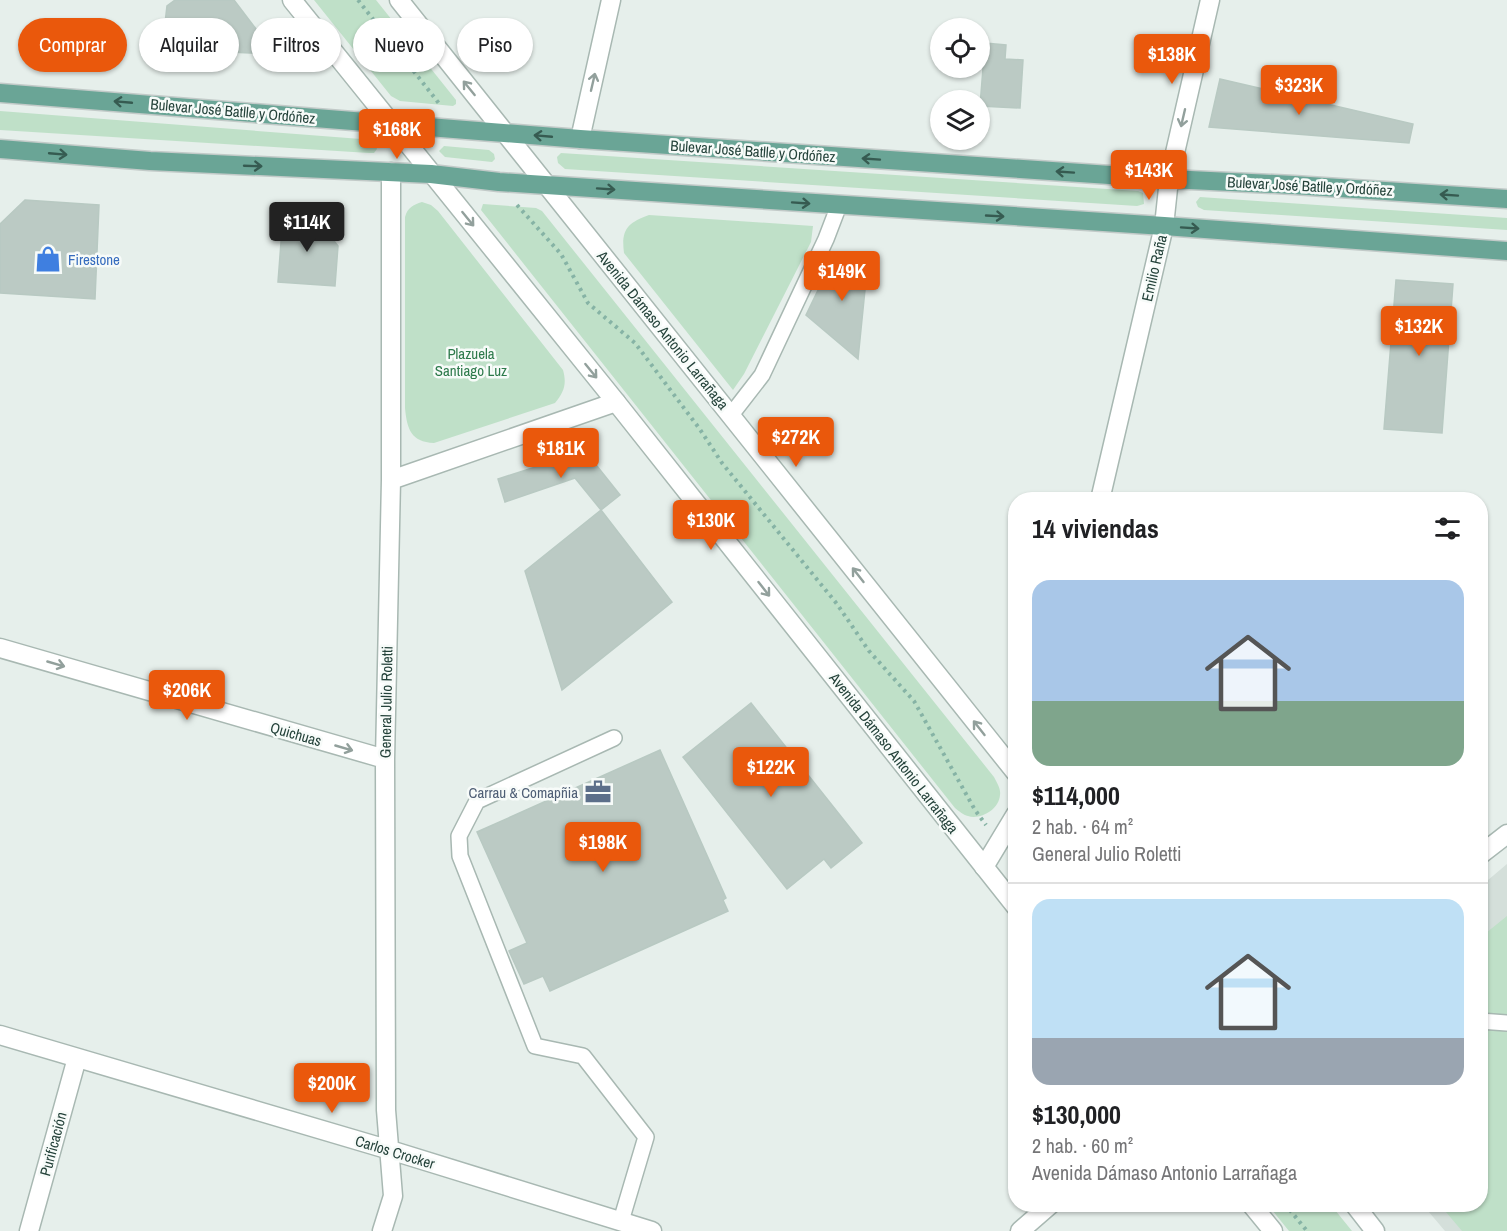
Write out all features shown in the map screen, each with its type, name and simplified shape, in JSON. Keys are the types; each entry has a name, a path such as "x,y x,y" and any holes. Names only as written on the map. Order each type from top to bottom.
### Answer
{"main road":[{"name":"Bulevar José Batlle y Ordóñez","path":"0,93 580,139 1169,179 1507,199"},
{"path":"0,149 150,161 431,174 548,186 1507,251"}],"street":[{"name":"Avenida Dámaso Antonio Larrañaga","path":"292,0 616,402 1008,897"},
{"name":"Avenida Dámaso Antonio Larrañaga","path":"399,0 1008,763"},
{"path":"580,139 611,0"},
{"name":"Emilio Raña","path":"1102,492 1164,226 1169,179 1210,0"},
{"name":"General Julio Roletti","path":"382,1231 393,1196 386,1110 385,759 391,480 391,172"},
{"path":"391,480 616,402"},
{"name":"Quichuas","path":"0,648 385,759"},
{"path":"984,867 1008,828"},
{"path":"1488,849 1507,834"},
{"name":"Carlos Crocker","path":"0,1035 390,1150 652,1231"},
{"name":"Purificación","path":"29,1231 77,1058"},
{"path":"1020,1231 1042,1212"},
{"path":"1258,1212 1273,1231"},
{"path":"1360,1212 1375,1231"}],"lane":[{"path":"731,415 762,375 826,239 839,205"},
{"path":"614,738 477,801 459,836 460,856 535,1046 583,1056 646,1137 621,1221"},
{"path":"1488,1022 1507,1023"}],"path":[{"path":"358,0 459,130"},
{"path":"499,182 525,215 561,254 588,303 635,343 699,428 722,463 837,604 869,651 914,701 975,810 1000,841"},
{"path":"1291,1212 1306,1231"}],"shaded area":[{"path":"1507,864 1507,1231 1445,1231 1429,1212 1488,1212 1488,880"}],"green space":[{"path":"314,0 376,0 390,18 353,18 353,49 341,34 341,18 328,18"},
{"path":"372,72 434,72 456,100 456,104 453,106 400,101 391,96"},
{"path":"0,111 374,140 377,149 374,153 369,153 0,130"},
{"path":"444,146 489,150 494,154 495,159 492,162 445,157 439,151"},
{"path":"561,153 1138,191 1143,193 1144,204 1137,206 565,169 558,163 557,157"},
{"path":"1200,197 1507,218 1507,230 1204,210 1198,207 1196,202"},
{"name":"Plazuela Santiago Luz","path":"422,202 438,211 563,370 565,380 563,391 555,403 434,443 415,437 409,428 405,408 405,217 411,207"},
{"path":"483,204 536,208 542,211 994,777 1000,793 999,800 993,809 978,817 973,817 964,815 955,808 481,210"},
{"path":"649,215 813,226 811,242 744,374 733,390 624,253 627,228 635,221"},
{"path":"1507,916 1507,1231 1462,1231 1446,1212 1488,1212 1488,931"},
{"path":"1274,1212 1337,1212 1352,1231 1289,1231"}],"building":[{"path":"175,0 234,0 251,22 251,53 239,52 239,18 166,18 167,6"},
{"path":"990,43 1006,45 1005,59 1023,60 1020,108 990,106 990,90 981,90 982,78 990,78"},
{"path":"1220,79 1413,124 1409,143 1209,127"},
{"name":"Firestone","path":"25,200 99,205 95,299 0,293 0,224"},
{"path":"283,216 316,218 338,246 335,286 278,282"},
{"path":"834,257 868,260 858,359 806,315"},
{"path":"1396,280 1453,284 1442,433 1384,429"},
{"path":"585,451 620,495 601,510 575,478 505,502 498,479"},
{"path":"601,510 672,602 562,690 525,571"},
{"path":"751,703 862,843 831,868 824,859 787,889 683,757"},
{"path":"660,750 726,898 723,900 728,911 550,991 543,976 524,984 509,951 527,943 477,832"}],"place":[{"name":"Firestone","path":"48,259"},
{"name":"Carrau & Comapñia","path":"598,792"}]}
